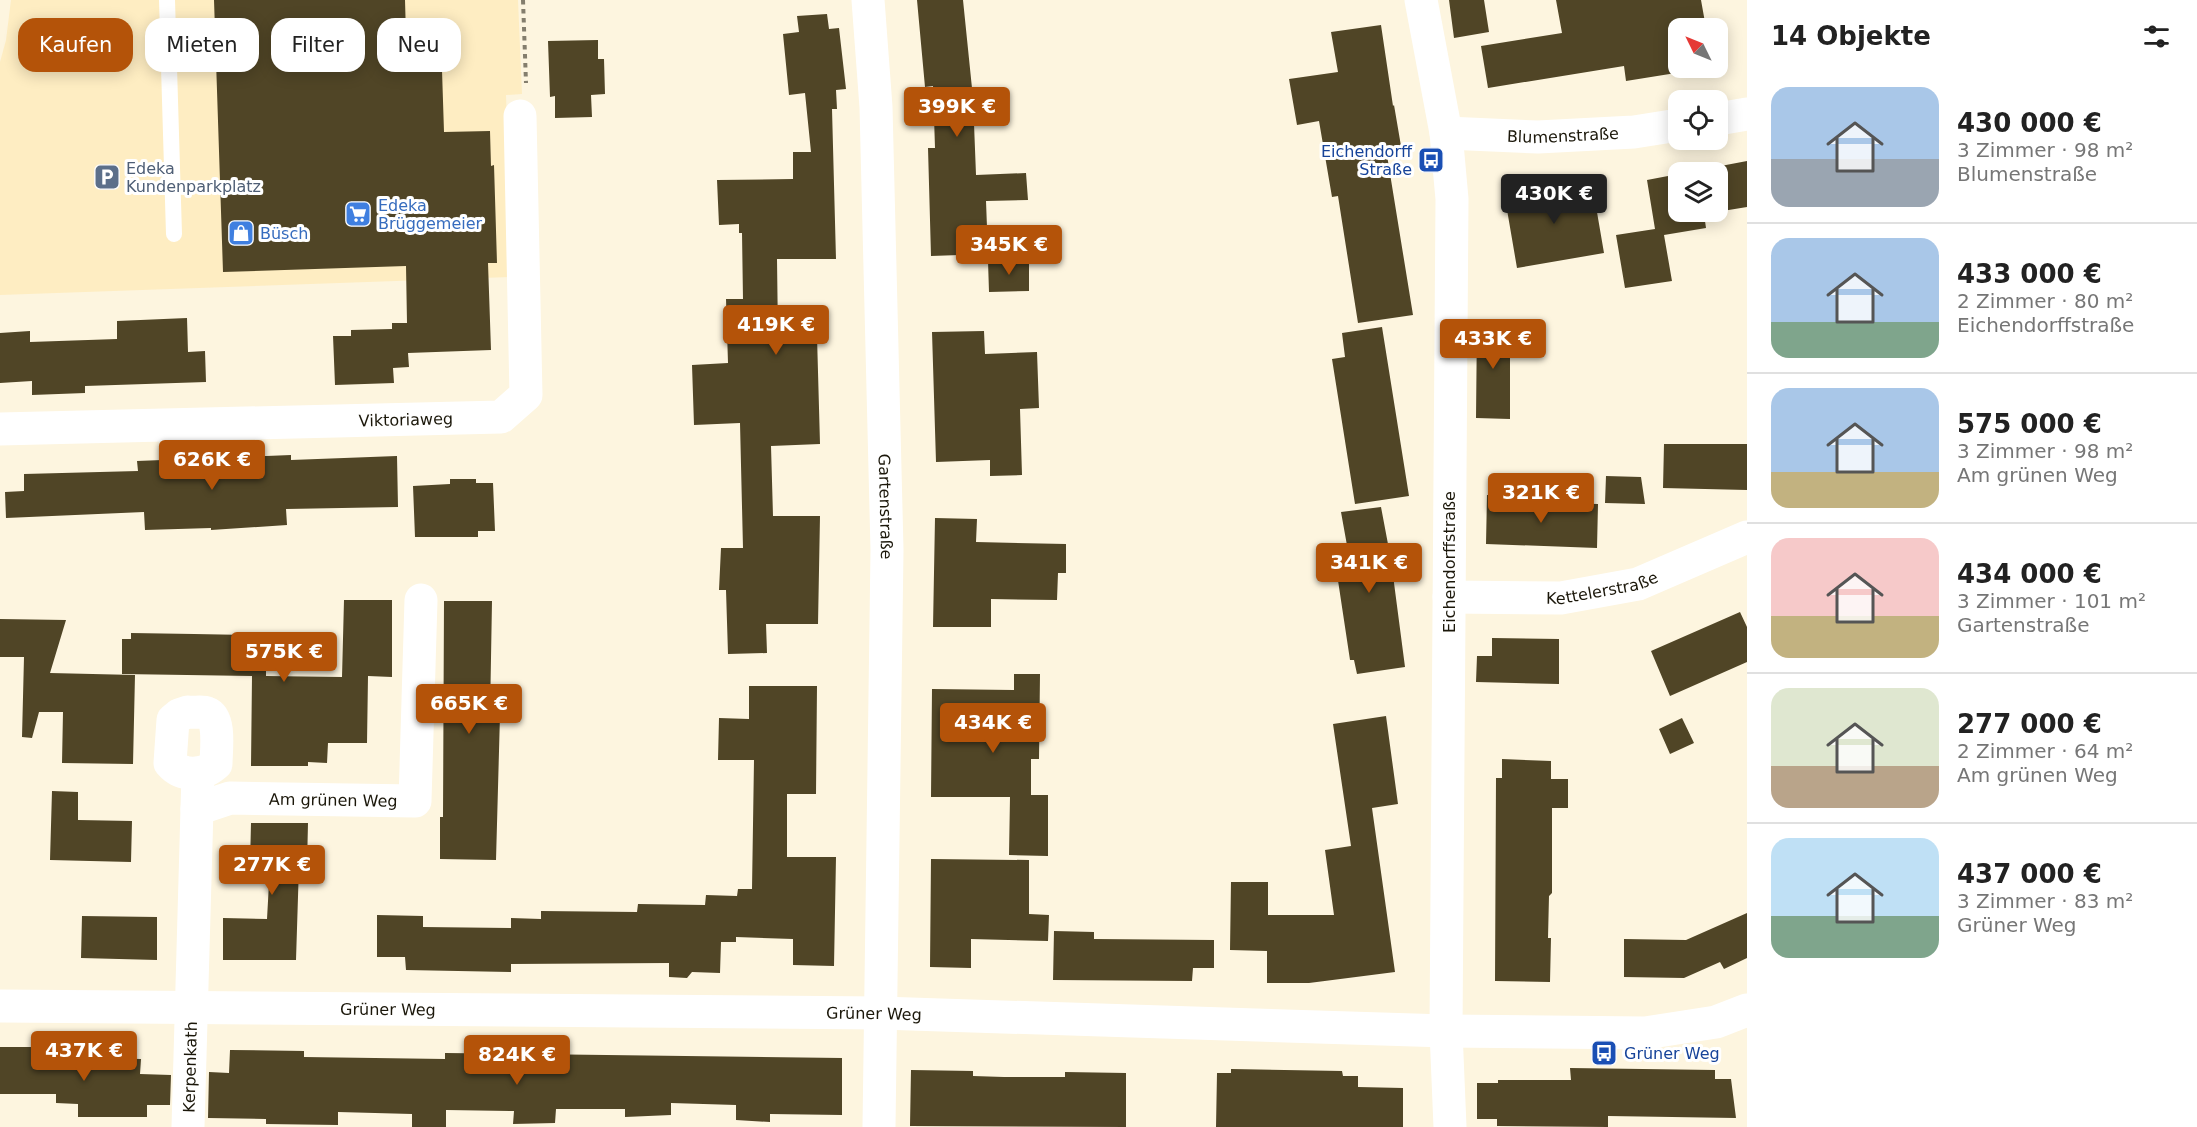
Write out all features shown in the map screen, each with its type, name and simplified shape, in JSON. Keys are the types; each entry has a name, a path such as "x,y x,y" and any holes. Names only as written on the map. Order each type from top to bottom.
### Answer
{"street":[{"name":"Gartenstraße","path":"868,0 876,107 887,550 879,1127"},
{"name":"Eichendorffstraße","path":"1421,0 1446,134 1452,199 1446,1031 1450,1127"},
{"path":"1728,117 1747,114"},
{"name":"Viktoriaweg","path":"0,429 501,417 526,395 519,116"},
{"name":"Blumenstraße","path":"1446,134 1538,137 1634,132 1668,127"},
{"name":"Kettelerstraße","path":"1449,597 1561,597 1638,584 1747,537"},
{"name":"Am grünen Weg","path":"197,809 230,798 415,801 421,600"},
{"path":"191,1008 198,773"},
{"name":"Grüner Weg","path":"0,1006 880,1013 1446,1031 1645,1033 1716,1022 1747,1010"},
{"name":"Kerpenkath","path":"188,1127 191,1008"}],"lane":[{"path":"167,0 174,234"}],"path":[{"path":"519,116 526,94 523,0"}],"shaded area":[{"path":"11,0 518,0 522,94 506,95 512,277 0,295 0,62 6,40"}],"building":[{"name":"Edeka Brüggemeier","path":"214,0 405,0 406,18 377,18 377,72 442,72 444,132 490,131 491,166 494,165 497,263 488,263 491,350 408,353 409,367 393,368 394,383 335,385 333,336 351,336 351,330 392,329 392,323 407,323 406,266 223,272 216,72 259,72 259,18 215,18"},
{"path":"917,0 963,0 973,98 976,175 1026,173 1028,200 986,201 988,254 931,256 928,148 935,148 933,86 925,87"},
{"path":"1449,0 1484,0 1489,32 1454,38"},
{"path":"1556,0 1701,0 1704,18 1668,18 1668,74 1626,81 1624,66 1488,88 1481,46 1562,33"},
{"path":"827,14 829,29 839,28 846,89 836,90 837,109 832,109 836,259 777,259 778,337 817,336 820,444 771,446 773,516 820,516 818,624 766,624 767,653 728,654 726,590 719,590 721,548 743,548 740,423 694,425 692,365 728,363 726,299 743,299 742,233 739,233 739,224 719,225 717,180 793,179 793,152 811,152 805,93 789,95 783,34 799,32 797,16"},
{"path":"1381,25 1401,146 1386,149 1413,315 1358,323 1338,196 1332,197 1319,121 1297,125 1289,79 1338,72 1331,32"},
{"path":"598,40 598,59 604,59 605,94 591,95 592,117 555,118 555,96 550,97 548,41"},
{"path":"1747,161 1747,207 1728,210 1728,165"},
{"path":"1668,176 1668,222 1705,222 1706,228 1664,235 1672,281 1625,288 1616,235 1655,229 1647,180"},
{"path":"1592,183 1604,253 1517,268 1505,198"},
{"path":"1029,260 1029,291 989,292 988,261"},
{"path":"187,318 188,352 205,351 206,382 85,386 85,393 32,395 32,381 0,383 0,333 30,331 30,342 117,339 117,321"},
{"path":"1477,321 1510,321 1510,419 1476,418"},
{"path":"1382,327 1409,496 1355,504 1332,359 1345,357 1342,333"},
{"path":"984,331 985,354 1037,352 1039,408 1020,409 1022,475 990,476 990,460 936,462 932,332"},
{"path":"1664,444 1747,444 1747,490 1663,488"},
{"path":"291,455 291,460 397,456 398,507 286,509 287,525 211,530 211,528 145,530 144,512 6,518 5,492 24,491 24,474 138,471 137,461"},
{"path":"1606,476 1641,477 1645,504 1605,503"},
{"path":"450,479 476,479 476,483 493,483 495,531 478,531 478,537 415,537 413,486 450,484"},
{"path":"1487,495 1513,496 1513,502 1598,504 1597,548 1486,544"},
{"path":"1381,507 1391,560 1405,667 1357,674 1354,660 1350,660 1334,554 1348,551 1341,512"},
{"path":"935,518 977,519 976,542 1066,544 1066,573 1058,573 1057,600 991,599 991,627 933,627"},
{"path":"344,600 392,600 392,677 368,676 367,743 328,743 327,763 308,762 308,766 251,766 252,676 122,674 122,639 131,639 131,633 248,635 248,644 266,644 266,676 342,677"},
{"path":"444,601 492,601 490,715 500,715 496,860 440,859 440,817 443,817"},
{"path":"1740,612 1747,627 1747,662 1670,696 1651,651"},
{"path":"0,619 66,620 50,673 135,675 133,764 62,763 63,712 39,712 32,738 22,737 24,657 0,657"},
{"path":"1492,638 1559,639 1559,684 1476,682 1477,656 1492,656"},
{"path":"1014,674 1040,674 1039,759 1031,759 1031,795 1048,795 1048,856 1009,855 1010,797 931,797 932,689 1014,690"},
{"path":"749,686 817,686 816,794 787,794 787,857 836,857 834,966 793,965 793,939 736,937 736,942 721,942 720,973 692,972 687,978 669,977 669,963 511,964 511,972 406,970 405,957 377,957 377,915 423,916 423,927 511,928 511,918 541,919 541,911 637,912 638,904 705,905 706,895 737,896 738,889 752,889 754,760 718,760 719,718 749,719"},
{"path":"1386,716 1398,804 1372,808 1395,972 1309,983 1267,983 1267,951 1230,950 1231,882 1268,882 1268,915 1334,915 1325,850 1351,846 1333,724"},
{"path":"1682,718 1694,743 1670,754 1659,729"},
{"path":"1502,759 1551,761 1551,779 1568,779 1568,808 1552,808 1552,893 1549,896 1548,938 1551,938 1550,982 1495,981 1496,778 1502,778"},
{"path":"52,791 78,792 78,820 132,821 131,862 50,860"},
{"path":"251,823 308,823 307,865 299,865 296,960 223,960 223,918 267,919 270,865 250,864"},
{"path":"931,859 1029,860 1029,914 1049,915 1048,941 971,939 971,968 930,967"},
{"path":"1747,913 1747,958 1724,969 1720,962 1684,978 1624,977 1624,939 1686,940"},
{"path":"82,916 157,917 157,960 81,958"},
{"path":"1054,931 1094,932 1094,939 1214,940 1214,968 1193,968 1192,981 1053,980"},
{"path":"0,1047 58,1047 58,1057 141,1059 140,1074 171,1075 170,1105 147,1105 147,1117 78,1117 78,1104 56,1103 56,1094 0,1094"},
{"path":"230,1050 304,1051 304,1057 445,1059 445,1053 842,1058 842,1115 770,1114 770,1122 736,1120 736,1105 671,1103 671,1115 625,1117 625,1109 556,1109 555,1123 513,1124 514,1111 446,1110 446,1127 412,1127 412,1114 338,1112 338,1125 266,1124 266,1119 208,1118 209,1072 229,1073"},
{"path":"1570,1068 1715,1070 1715,1079 1731,1079 1736,1118 1608,1116 1608,1127 1497,1126 1497,1119 1477,1119 1477,1083 1498,1083 1498,1080 1571,1080"},
{"path":"1231,1069 1342,1071 1343,1076 1358,1076 1358,1087 1403,1088 1403,1127 1216,1127 1217,1073 1231,1073"},
{"path":"911,1070 973,1071 973,1076 1004,1077 1065,1077 1065,1072 1126,1073 1126,1127 910,1126"}],"place":[{"name":"Eichendorff Straße","path":"1431,160"},
{"name":"Edeka Kundenparkplatz","path":"107,177"},
{"name":"Edeka Brüggemeier","path":"358,214"},
{"name":"Büsch","path":"241,233"},
{"name":"Grüner Weg","path":"1604,1053"}]}
